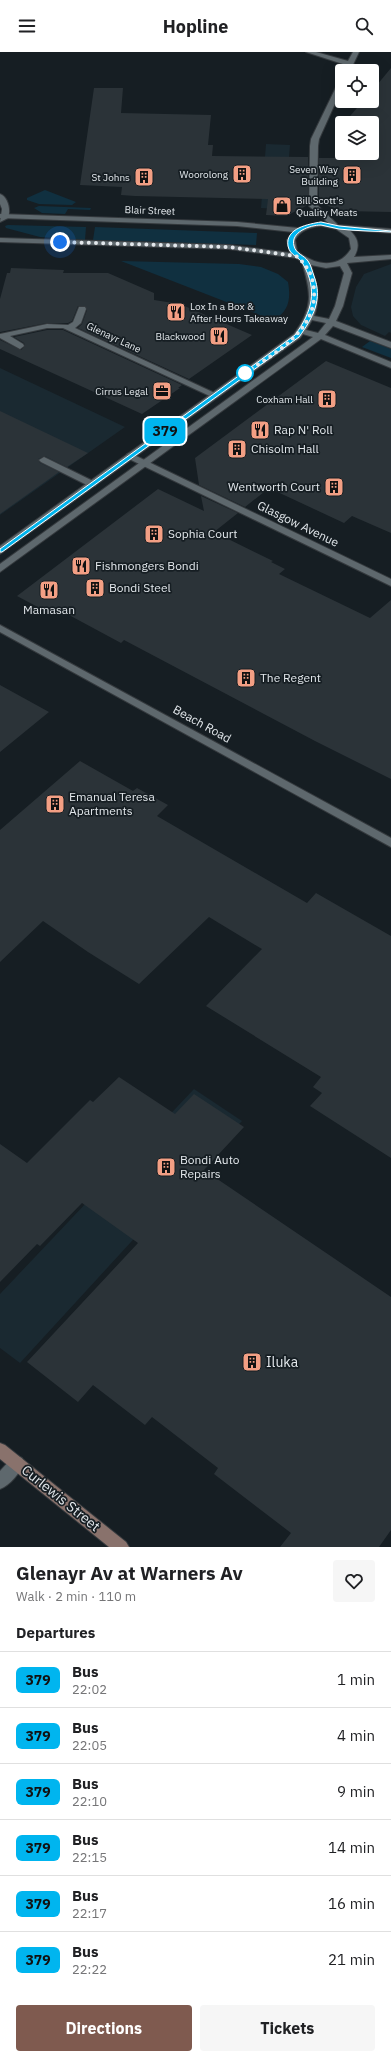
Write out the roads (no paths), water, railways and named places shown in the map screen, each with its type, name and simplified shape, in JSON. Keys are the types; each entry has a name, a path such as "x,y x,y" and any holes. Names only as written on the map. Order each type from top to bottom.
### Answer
{"main road":[{"name":"Curlewis Street","path":"0,1450 121,1547"}],"street":[{"path":"309,52 350,64 356,52"},
{"path":"335,96 315,139 312,196 313,206 336,226 348,233 354,241 353,253 344,261"},
{"path":"0,196 6,209 2,217"},
{"name":"Blair Street","path":"2,217 237,224 299,230"},
{"path":"296,256 290,244 292,236 299,230 315,224 391,231"},
{"path":"0,240 229,247 296,256 306,262 324,266 344,261 391,257"},
{"path":"0,569 320,336 341,306 348,273 344,261"},
{"path":"0,551 301,331 310,317 315,303 314,283 306,262"},
{"path":"69,328 77,323 82,308"},
{"path":"310,317 331,322 391,345"},
{"name":"Glenayr Lane","path":"2,336 55,325 69,328 215,395"},
{"path":"301,331 320,336 391,364"},
{"path":"2,336 20,346"},
{"name":"Glasgow Avenue","path":"130,456 391,583"},
{"path":"44,460 92,484"},
{"name":"Beach Road","path":"0,628 391,843"},
{"path":"0,1482 17,1463"}],"place":[{"name":"Woorolong","path":"242,174"},
{"name":"Seven Way Building","path":"352,175"},
{"name":"St Johns","path":"144,177"},
{"name":"Bill Scott's Quality Meats","path":"282,206"},
{"name":"Lox In a Box & After Hours Takeaway","path":"176,312"},
{"name":"Blackwood","path":"219,336"},
{"name":"Cirrus Legal","path":"162,391"},
{"name":"Coxham Hall","path":"327,399"},
{"name":"Rap N' Roll","path":"260,430"},
{"name":"Chisolm Hall","path":"237,449"},
{"name":"Wentworth Court","path":"334,487"},
{"name":"Sophia Court","path":"154,534"},
{"name":"Fishmongers Bondi","path":"81,566"},
{"name":"Bondi Steel","path":"95,588"},
{"name":"Mamasan","path":"49,590"},
{"name":"The Regent","path":"246,678"},
{"name":"Emanual Teresa Apartments","path":"55,804"},
{"name":"Bondi Auto Repairs","path":"166,1167"},
{"name":"Iluka","path":"252,1362"}]}
